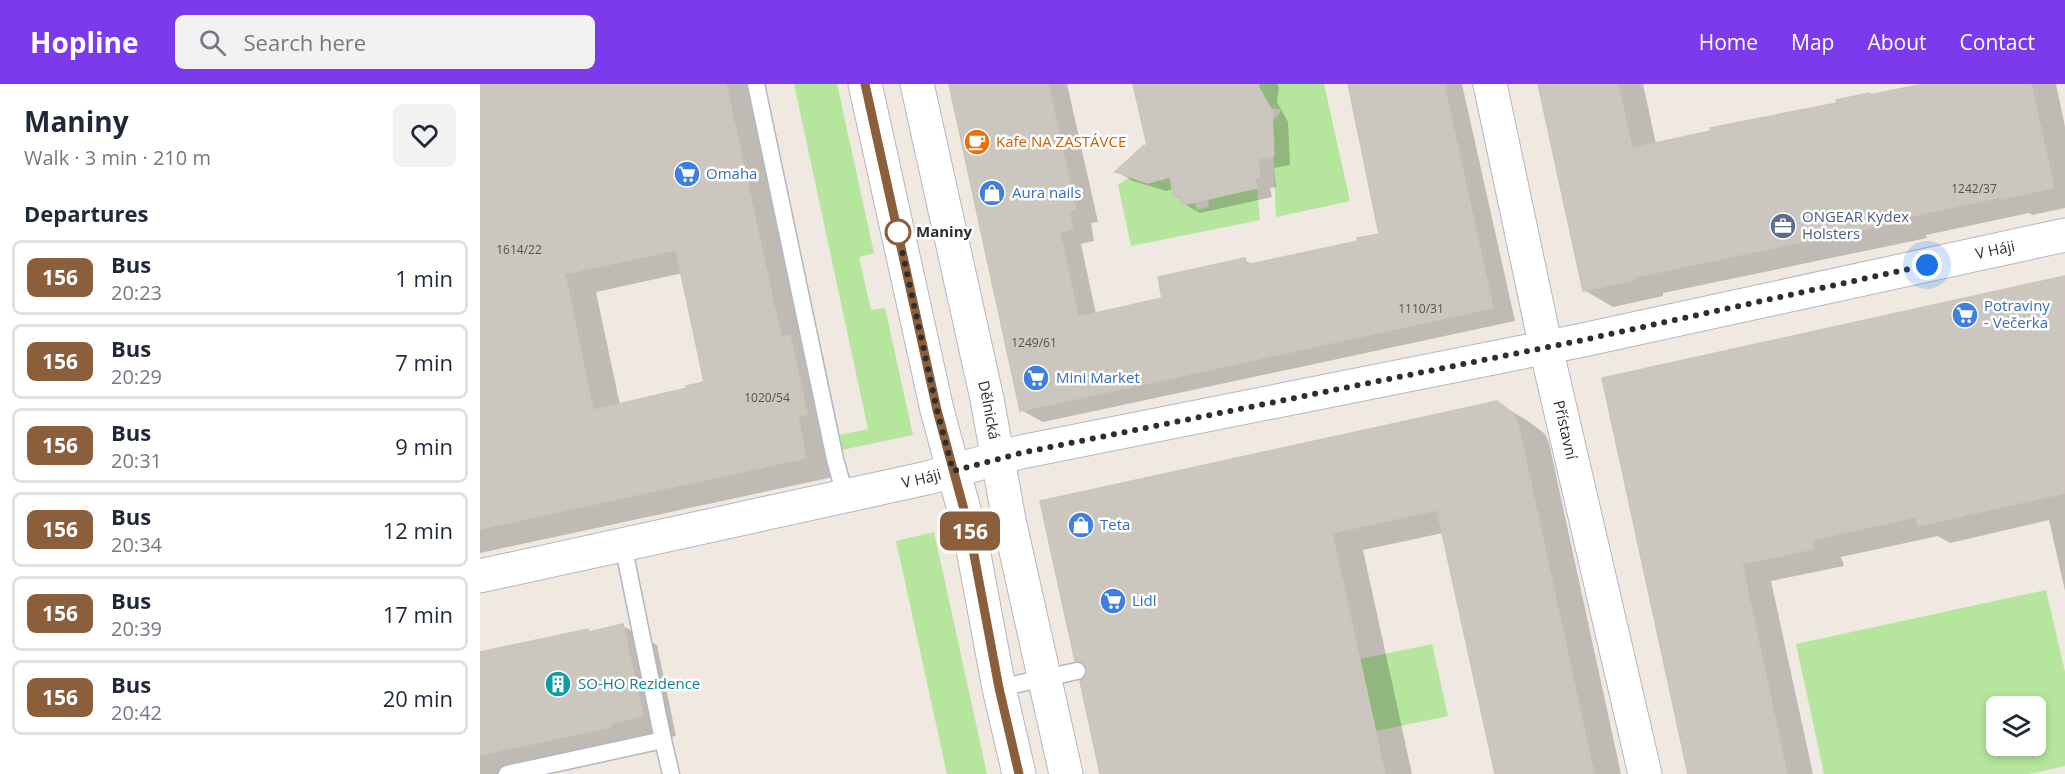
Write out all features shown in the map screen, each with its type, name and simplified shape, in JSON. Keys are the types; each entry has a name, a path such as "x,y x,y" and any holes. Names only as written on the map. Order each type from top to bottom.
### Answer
{"street":[{"path":"865,84 937,410 969,528 999,688 1019,774"},
{"name":"Dělnická","path":"917,84 999,458 1009,520 1066,774"},
{"name":"Přístavní","path":"1491,84 1546,348 1645,774"},
{"name":"V Háji","path":"480,576 927,478 999,458 1546,348 2065,235"}],"lane":[{"path":"756,84 835,459 845,495"},
{"path":"622,545 671,774"},
{"path":"999,688 1077,671"},
{"path":"507,774 663,740"}],"green space":[{"path":"794,84 837,84 874,253 859,257 871,310 885,308 913,435 842,450 839,435 868,429"},
{"path":"1261,84 1324,84 1350,201 1276,217 1272,121 1281,112 1280,109 1269,108 1257,88"},
{"path":"1130,177 1145,183 1170,177 1174,196 1181,195 1183,205 1195,202 1197,210 1209,207 1208,199 1257,188 1260,220 1131,246 1118,185"},
{"path":"934,532 987,774 947,774 896,541"},
{"path":"2046,590 2065,672 2065,766 2029,774 1824,774 1796,644"},
{"path":"1432,644 1448,716 1376,731 1360,659"}],"building":[{"path":"480,84 726,84 781,337 790,335 807,414 798,416 806,458 480,529","holes":["676,250 704,382 593,410 565,274"]},
{"path":"949,84 1048,84 1076,209 1069,211 1073,229 1060,232 1078,317 1162,298 1158,277 1245,258 1246,265 1358,241 1357,238 1379,234 1348,84 1444,84 1493,308 1020,411"},
{"path":"1133,84 1257,84 1272,111 1274,156 1258,159 1260,177 1254,179 1257,188 1182,205 1180,195 1174,197 1170,177 1148,183 1115,172 1143,146 1147,145"},
{"path":"1538,84 1618,84 1632,148 1711,131 1710,128 1837,103 1836,100 1923,84 2031,84 2054,188 1898,219 1898,222 1635,277 1635,280 1583,291"},
{"path":"2065,276 2065,493 1918,526 1916,517 1812,540 1814,549 1742,564 1787,774 1688,774 1602,378"},
{"path":"1497,401 1514,414 1518,424 1594,774 1495,774 1437,510 1332,533 1385,774 1100,774 1080,681 1087,675 1087,668 1081,661 1075,661 1040,501"},
{"name":"SO-HO Rezidence","path":"623,624 643,716 609,724 611,727 480,755 480,652 588,629 589,632"}],"bus line":[{"name":"156","path":"865,84 937,410 969,528 999,688 1019,774"}],"place":[{"name":"Kafe NA ZASTÁVCE","path":"977,142"},
{"name":"Omaha","path":"687,174"},
{"name":"Aura nails","path":"992,193"},
{"name":"ONGEAR Kydex Holsters","path":"1783,226"},
{"name":"Maniny","path":"898,232"},
{"name":"Potraviny - Večerka","path":"1965,315"},
{"name":"Mini Market","path":"1036,378"},
{"name":"Teta","path":"1081,525"},
{"name":"Lidl","path":"1113,601"},
{"name":"SO-HO Rezidence","path":"558,684"}],"route":[{"path":"898,232 937,410 953,471 1021,453 1583,340 1927,265"}]}
